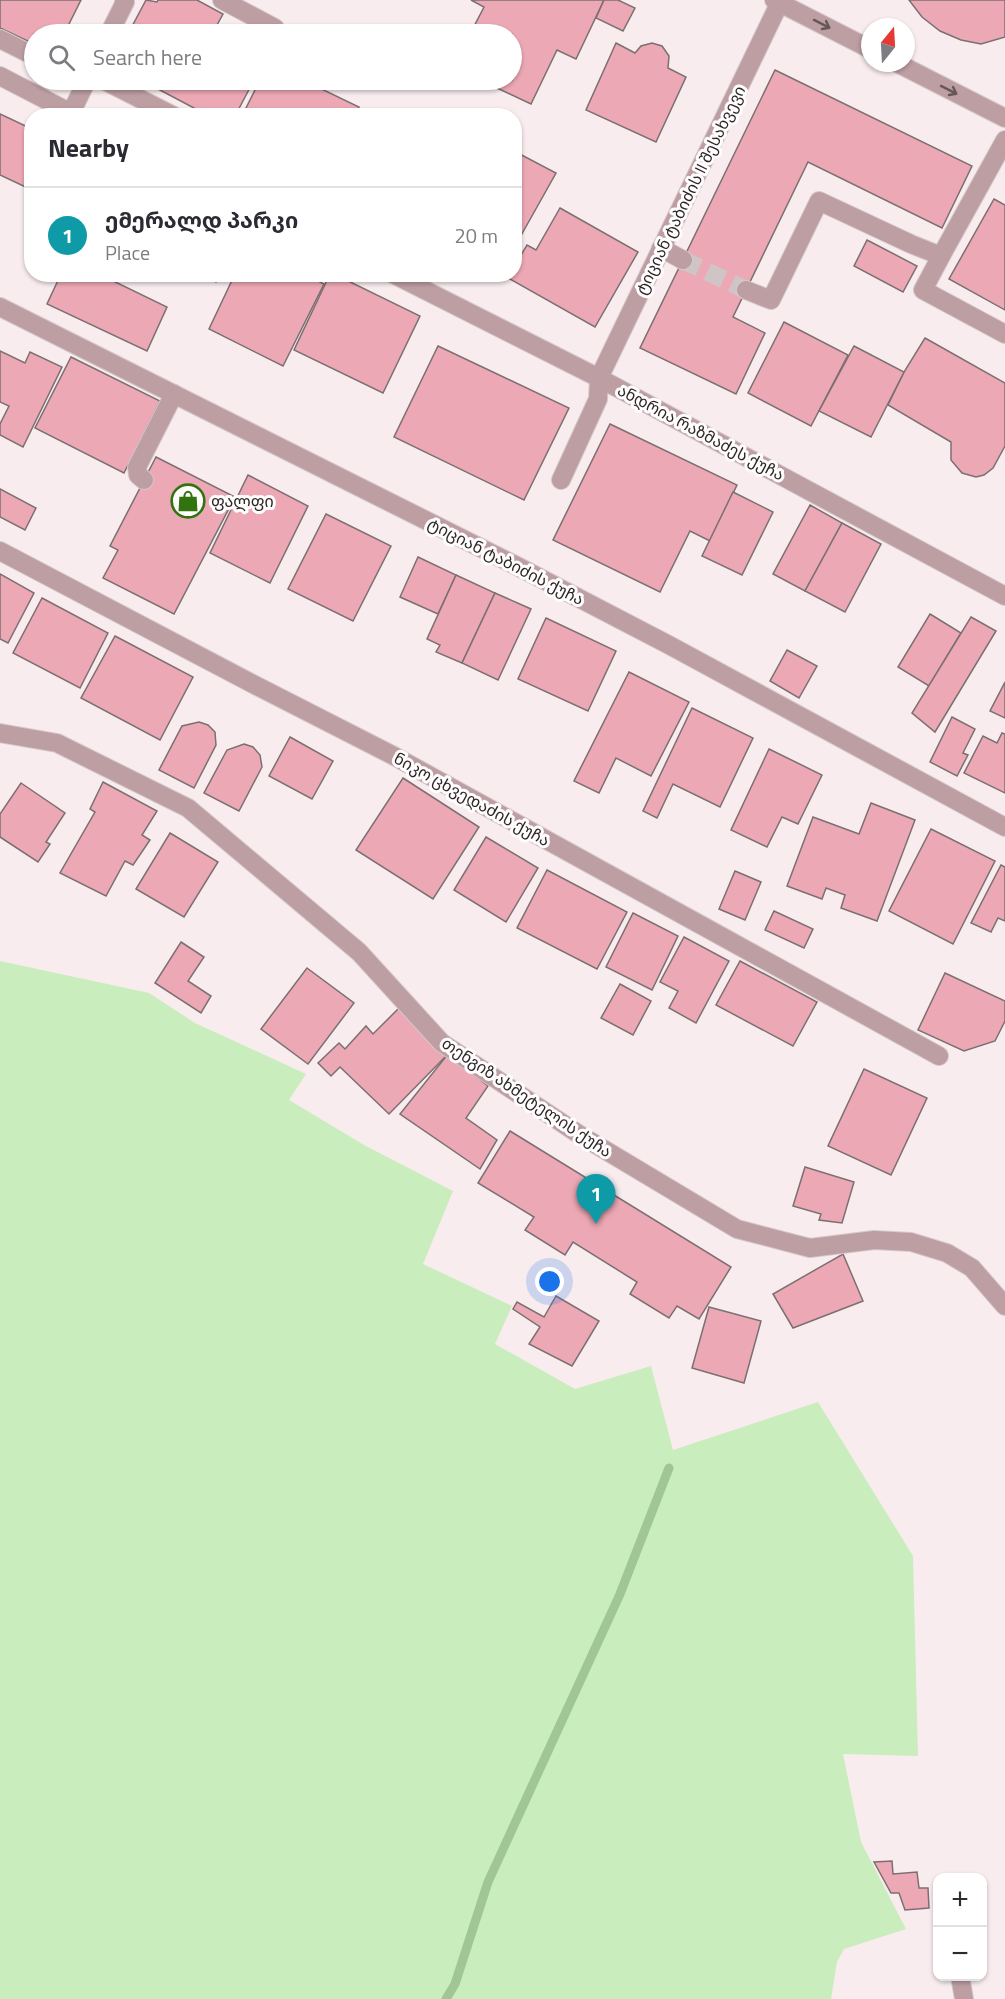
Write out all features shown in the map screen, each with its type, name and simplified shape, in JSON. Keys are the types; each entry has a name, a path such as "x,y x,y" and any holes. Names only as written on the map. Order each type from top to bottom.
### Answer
{"street":[{"path":"222,0 267,24"},
{"path":"114,24 126,1"},
{"path":"777,1 861,44"},
{"name":"ტიციან ტაბიძის II შესახვევი","path":"561,480 597,399 599,378 777,1"},
{"path":"0,39 24,51"},
{"path":"915,72 1005,118"},
{"path":"0,76 24,88"},
{"path":"27,90 62,108"},
{"path":"77,108 85,90"},
{"path":"113,90 155,108"},
{"path":"1005,140 923,290 1005,334"},
{"path":"746,290 771,300 819,201 910,244 941,256"},
{"path":"661,248 683,260"},
{"name":"ანდრია რაზმაძეს ქუჩა","path":"409,282 599,378 1005,596"},
{"name":"ტიციან ტაბიძის ქუჩა","path":"0,307 529,572 1005,827"},
{"path":"144,480 138,475 137,466 174,394"},
{"name":"ნიკო ცხვედაძის ქუჩა","path":"0,551 394,756 939,1056"},
{"name":"თენგიზ ახმეტელის ქუჩა","path":"0,733 57,743 188,808 358,952 442,1043 580,1135 737,1229 810,1248 873,1240 911,1242 947,1253 972,1268 1005,1306"},
{"path":"961,1981 963,1999"}],"green space":[{"path":"0,961 149,993 195,1023 306,1074 289,1100 364,1145 453,1191 423,1264 512,1306 495,1344 575,1389 651,1366 673,1450 818,1402 913,1556 918,1756 843,1754 861,1842 906,1929 844,1949 837,1962 831,1999 0,1999"}],"building":[{"path":"0,0 81,0 69,24 24,24 24,39 0,28"},
{"path":"146,0 157,2 158,0 197,0 223,14 218,24 133,24"},
{"path":"471,0 604,0 576,59 557,50 531,104 501,90 522,90 522,24 475,24 484,7"},
{"path":"604,0 618,0 635,8 623,31 596,18"},
{"path":"909,0 1005,0 1005,37 981,44 961,40 940,31 922,17"},
{"path":"616,43 635,53 641,46 652,43 662,46 669,56 668,68 686,77 656,142 586,110"},
{"path":"775,70 972,166 942,228 808,162 733,317 765,333 736,394 640,348"},
{"path":"160,90 249,90 239,108 194,108"},
{"path":"255,90 324,90 359,107 358,108 246,108"},
{"path":"0,114 24,125 24,186 0,175"},
{"path":"522,155 556,173 522,234"},
{"path":"994,199 1005,205 1005,310 949,279"},
{"path":"560,208 638,252 595,327 515,282 522,282 522,253 527,245 536,250"},
{"path":"867,240 917,266 903,292 854,266"},
{"path":"57,282 115,282 167,307 147,351 47,304"},
{"path":"231,282 320,282 324,284 283,366 209,329"},
{"path":"326,282 350,282 420,316 383,393 294,350"},
{"path":"784,322 848,355 811,426 748,393"},
{"path":"925,338 1005,383 1005,446 993,468 984,475 976,477 962,473 951,460 951,442 888,405 904,372"},
{"path":"438,346 569,408 524,500 394,437"},
{"path":"854,346 904,372 871,437 819,411"},
{"path":"0,351 25,363 30,352 62,367 23,447 0,435 0,424 9,406 0,402"},
{"path":"71,357 160,401 124,473 35,428"},
{"path":"610,424 737,485 710,541 690,531 660,592 553,540"},
{"path":"156,457 235,497 174,614 103,578 118,550 110,546"},
{"path":"248,475 308,506 270,583 210,553"},
{"path":"0,489 36,508 25,530 0,517"},
{"path":"733,492 773,512 742,575 702,556"},
{"path":"810,505 842,523 805,591 773,574"},
{"path":"326,514 391,546 353,621 288,589"},
{"path":"842,523 881,544 845,612 805,591"},
{"path":"418,557 456,575 438,614 400,597"},
{"path":"0,574 34,593 8,643 0,639"},
{"path":"456,575 495,593 462,663 436,652 440,645 427,639"},
{"path":"495,593 531,609 498,680 462,663"},
{"path":"42,598 108,633 80,688 13,653"},
{"path":"930,614 961,633 929,686 898,667"},
{"path":"971,617 996,631 935,732 912,713"},
{"path":"546,618 616,651 588,711 518,679"},
{"path":"115,636 193,677 160,740 81,698"},
{"path":"787,650 817,666 799,698 770,681"},
{"path":"629,672 689,702 651,776 616,758 599,793 574,781"},
{"path":"1005,682 1005,718 990,711"},
{"path":"692,708 753,738 720,807 673,784 657,818 643,811"},
{"path":"952,717 975,729 963,753 968,755 957,776 930,762"},
{"path":"199,722 208,725 215,732 216,745 194,788 159,770 182,726"},
{"path":"1002,733 1005,734 1005,793 964,773 983,736 997,743"},
{"path":"290,737 333,761 312,799 269,776"},
{"path":"244,744 253,747 260,755 262,767 239,811 204,793 227,750"},
{"path":"769,749 822,775 798,824 782,817 767,847 731,830"},
{"path":"403,778 479,827 433,899 356,850"},
{"path":"103,782 157,811 142,835 150,840 133,865 125,861 106,896 60,873 95,812 90,809"},
{"path":"21,783 65,813 46,842 50,844 38,862 0,837 0,814"},
{"path":"871,803 915,820 877,921 841,908 845,895 826,888 822,899 787,886 813,817 859,834"},
{"path":"931,829 995,861 953,944 889,911"},
{"path":"170,833 218,862 184,917 136,889"},
{"path":"486,837 538,868 506,922 454,890"},
{"path":"1001,865 1005,867 1005,921 998,918 991,932 971,923"},
{"path":"547,870 627,912 597,969 517,928"},
{"path":"735,871 761,882 745,920 719,909"},
{"path":"774,911 813,929 804,948 765,930"},
{"path":"633,913 678,936 652,990 606,967"},
{"path":"684,937 729,961 696,1023 669,1008 678,991 660,982"},
{"path":"181,942 204,957 188,981 211,996 201,1013 155,983"},
{"path":"740,961 817,1002 793,1046 716,1005"},
{"path":"307,968 354,1003 308,1064 261,1029"},
{"path":"945,973 1005,1001 1005,1021 995,1041 964,1051 918,1030"},
{"path":"620,984 651,1001 633,1035 601,1018"},
{"path":"400,1007 448,1054 389,1114 340,1067 331,1076 318,1063 339,1043 345,1049 366,1026 373,1034"},
{"path":"448,1054 488,1086 466,1118 497,1140 480,1169 400,1114"},
{"path":"864,1069 927,1098 891,1175 828,1146"},
{"path":"510,1131 731,1267 699,1319 677,1306 669,1318 630,1294 637,1282 573,1242 565,1255 525,1230 534,1217 478,1183"},
{"path":"805,1167 854,1182 842,1223 819,1220 821,1214 793,1206"},
{"path":"843,1254 863,1301 793,1328 773,1294"},
{"path":"556,1296 599,1321 572,1366 529,1344 540,1327 513,1309 517,1302 544,1317"},
{"path":"709,1307 761,1321 744,1383 692,1368"},
{"path":"892,1861 893,1874 917,1872 919,1888 928,1888 929,1908 905,1910 899,1893 891,1893 874,1862"}],"waterway":[{"path":"446,1999 455,1984 488,1882 620,1594 669,1468"}],"tunnel":[{"path":"683,260 746,290"}],"place":[{"name":"ფალფი","path":"188,501"},
{"name":"ემერალდ პარკი","path":"596,1224"}]}
